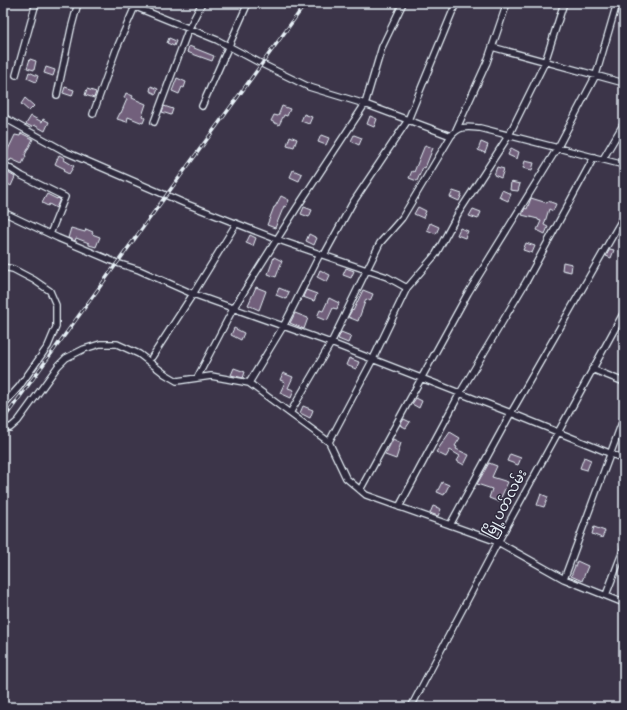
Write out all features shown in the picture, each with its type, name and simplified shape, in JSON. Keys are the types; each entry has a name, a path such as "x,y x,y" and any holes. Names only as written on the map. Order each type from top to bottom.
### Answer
{"street":[{"path":"16,75 36,3"},
{"path":"57,95 78,3"},
{"path":"126,3 135,5 217,40 309,87 365,104 451,136"},
{"path":"154,122 189,28 202,3"},
{"path":"202,106 248,3"},
{"path":"197,378 233,309 276,239 365,104 382,47 403,3"},
{"path":"249,383 284,326 322,255 352,204 408,120 456,3"},
{"path":"290,413 331,343 380,244 402,218 456,130 487,62 507,3"},
{"path":"329,442 373,359 407,288 436,254 459,212 509,135 545,62 564,3"},
{"path":"360,490 468,293 558,147 596,75 617,3"},
{"path":"93,114 116,50 135,5"},
{"path":"492,47 624,82"},
{"path":"3,117 66,152 184,203 276,239 387,277 407,288"},
{"path":"603,159 624,124"},
{"path":"456,130 468,127 509,135 624,165"},
{"path":"399,507 460,393 526,282 594,157"},
{"path":"3,164 22,176 65,197 50,234"},
{"path":"3,212 117,263 139,270 193,294 373,359 624,459"},
{"path":"450,525 511,413 624,216"},
{"path":"152,357 236,224"},
{"path":"3,267 34,280 50,291 56,305 56,327 48,346 19,387 3,406"},
{"name":"မြို့ပတ်လမ်း","path":"411,707 557,432 624,312"},
{"path":"3,425 10,428 18,421 58,366 66,358 84,349 100,344 117,344 139,354 165,374 177,381 212,376 249,383 329,442 346,478 366,495 498,542 564,579 624,603"},
{"path":"592,369 624,382"},
{"path":"564,579 624,417"},
{"path":"606,596 624,548"}],"building":[{"path":"169,38 176,41 174,46 167,43"},
{"path":"189,46 214,56 212,61 187,52"},
{"path":"30,59 36,61 34,70 27,68"},
{"path":"46,67 55,70 53,76 44,73"},
{"path":"29,72 38,76 36,82 27,78"},
{"path":"177,78 186,82 184,88 182,87 179,94 172,91"},
{"path":"151,86 158,89 156,94 150,91"},
{"path":"65,87 74,90 72,96 63,93"},
{"path":"87,89 96,92 94,98 85,95"},
{"path":"126,93 133,96 132,98 146,104 142,116 145,118 143,123 128,117 127,122 117,119 127,99 124,98"},
{"path":"25,98 34,106 29,111 21,104"},
{"path":"164,106 173,109 171,115 162,112"},
{"path":"282,106 290,109 287,116 284,115 279,125 271,121 274,115 278,116"},
{"path":"304,114 312,117 309,124 301,121"},
{"path":"31,116 42,122 43,119 49,122 45,131 34,125 32,127 26,124"},
{"path":"370,116 377,119 374,127 367,124"},
{"path":"21,133 33,139 22,164 11,159 10,161 4,158 15,135 20,136"},
{"path":"321,135 329,138 326,145 318,142"},
{"path":"354,135 362,138 359,145 351,141"},
{"path":"290,136 297,139 294,147 287,145"},
{"path":"481,142 488,145 485,153 478,150"},
{"path":"425,145 433,148 425,168 423,167 417,181 409,178 412,171 414,172"},
{"path":"511,148 519,152 517,159 508,155"},
{"path":"59,155 74,166 69,174 63,171 65,169 55,164"},
{"path":"525,161 534,163 532,170 523,168"},
{"path":"497,167 504,169 501,178 494,175"},
{"path":"3,170 15,177 11,186 3,181"},
{"path":"293,170 302,174 299,181 290,177"},
{"path":"511,182 520,184 518,191 510,190"},
{"path":"502,190 511,194 508,201 499,197"},
{"path":"453,191 462,194 459,201 450,197"},
{"path":"47,194 60,199 56,208 49,204 48,206 42,203"},
{"path":"281,196 289,200 286,207 284,206 275,228 267,225 274,207"},
{"path":"531,198 556,204 553,211 549,209 544,225 548,227 545,234 537,230 541,221 522,215 525,208 527,209"},
{"path":"304,207 312,210 309,217 301,214"},
{"path":"418,207 426,211 423,218 414,214"},
{"path":"473,209 481,212 478,219 469,216"},
{"path":"430,223 439,227 436,234 427,230"},
{"path":"71,228 85,232 86,229 93,232 92,234 100,237 96,247 76,238 75,241 68,238"},
{"path":"460,228 468,231 465,238 457,235"},
{"path":"309,234 317,238 314,245 306,241"},
{"path":"250,235 256,238 253,246 246,243"},
{"path":"526,243 535,246 532,253 523,250"},
{"path":"610,249 614,250 611,258 606,256"},
{"path":"274,257 282,261 276,277 268,274"},
{"path":"563,262 572,264 571,272 562,270"},
{"path":"346,268 354,271 351,278 343,275"},
{"path":"320,270 330,275 327,282 317,277"},
{"path":"256,287 266,291 259,310 248,305"},
{"path":"279,288 289,292 286,299 276,295"},
{"path":"306,290 317,294 314,301 303,297"},
{"path":"363,290 373,294 370,301 366,299 358,321 348,317 352,310 353,311"},
{"path":"329,298 339,303 337,309 333,308 327,321 317,317 320,310 323,311"},
{"path":"295,313 308,318 304,329 290,323"},
{"path":"234,328 244,333 241,340 231,335"},
{"path":"341,332 351,336 348,343 338,339"},
{"path":"349,358 359,362 356,369 346,365"},
{"path":"234,368 245,372 243,378 231,375"},
{"path":"283,373 293,377 288,388 294,390 291,398 280,393 285,382 280,380"},
{"path":"416,398 422,401 419,408 412,404"},
{"path":"303,406 313,410 310,418 300,413"},
{"path":"404,419 410,422 406,428 400,425"},
{"path":"450,432 460,438 455,446 457,447 456,449 469,455 464,465 457,461 460,456 450,450 446,457 436,452"},
{"path":"393,439 401,443 396,459 385,455"},
{"path":"510,454 521,458 518,465 507,461"},
{"path":"584,457 591,460 587,470 580,468"},
{"path":"489,463 497,466 492,477 508,482 499,502 489,498 492,489 477,484"},
{"path":"442,482 449,485 444,495 437,492"},
{"path":"541,494 548,497 544,507 537,505"},
{"path":"433,506 441,509 438,516 430,513"},
{"path":"594,527 605,531 602,538 592,534"},
{"path":"577,561 588,566 582,581 571,576"}],"railway":[{"path":"3,420 306,3"}]}
